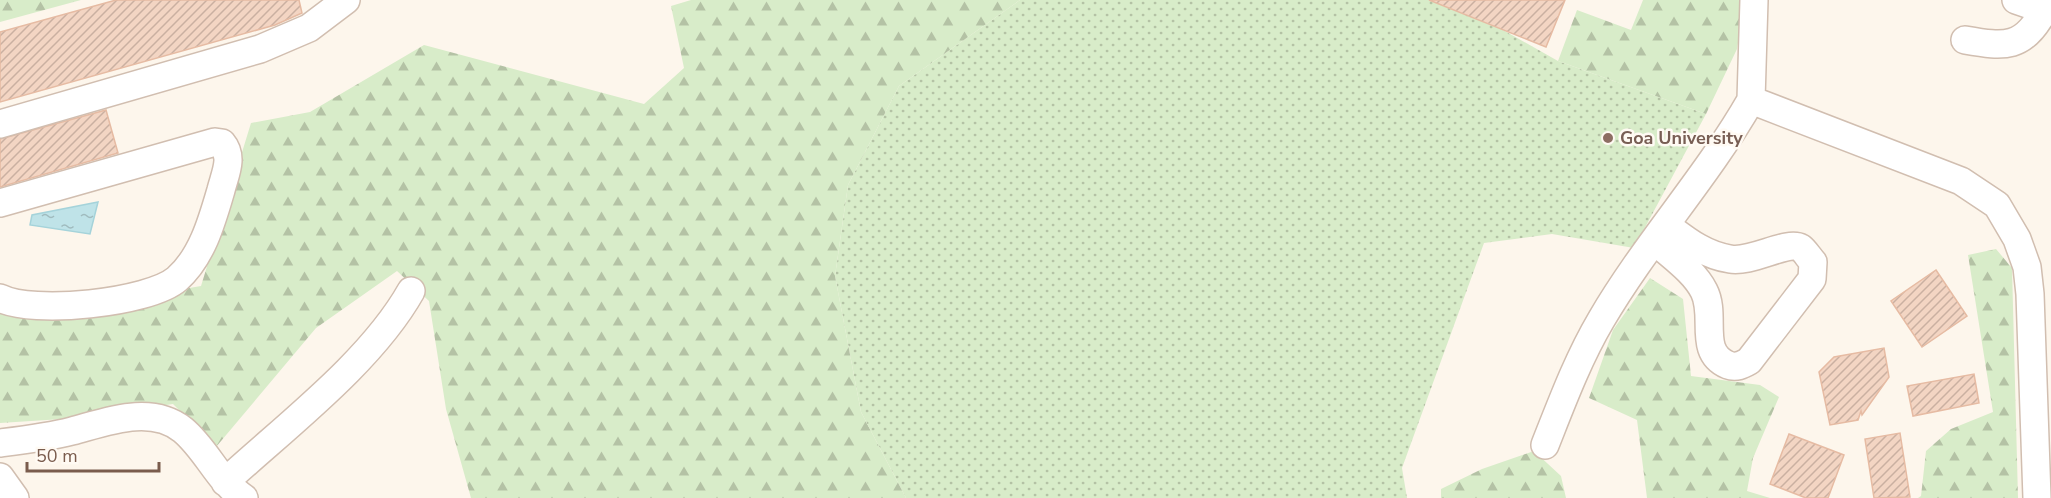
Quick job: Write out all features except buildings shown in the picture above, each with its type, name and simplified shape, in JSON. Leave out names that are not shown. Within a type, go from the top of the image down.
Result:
[{"type":"street","points":[[0,124],[260,49],[309,28],[346,0]]},
{"type":"street","points":[[1545,445],[1574,373],[1602,319],[1730,136],[1751,100],[1754,0]]},
{"type":"street","points":[[1965,40],[1986,43],[2011,42],[2025,38],[2048,11],[2016,0]]},
{"type":"street","points":[[1751,100],[1961,181],[1996,205],[2017,239],[2027,267],[2037,498]]},
{"type":"street","points":[[0,202],[215,142],[222,143],[228,149],[229,160],[212,220],[196,255],[176,280],[137,297],[48,308],[9,303],[0,298]]},
{"type":"street","points":[[1660,233],[1697,249],[1732,260],[1751,259],[1790,245],[1800,248],[1813,262],[1812,279],[1749,361],[1742,366],[1731,366],[1716,359],[1709,344],[1711,315],[1703,288],[1660,233]]},
{"type":"street","points":[[0,443],[46,437],[106,420],[132,417],[156,419],[181,429],[198,445],[235,490],[396,318],[411,291]]},
{"type":"street","points":[[0,477],[15,498]]},
{"type":"green space","points":[[0,0],[81,0],[0,22]]},
{"type":"green space","points":[[691,0],[1020,0],[899,86],[848,185],[835,276],[861,412],[906,498],[471,498],[446,409],[429,301],[397,271],[316,328],[216,447],[173,404],[78,418],[0,423],[0,307],[60,310],[201,286],[251,123],[310,112],[424,45],[644,104],[684,68],[671,6]]},
{"type":"green space","points":[[1020,0],[1450,0],[1558,61],[1706,114],[1634,248],[1552,234],[1484,243],[1402,468],[1407,498],[906,498],[861,412],[835,276],[848,185],[899,86]]},
{"type":"green space","points":[[1643,0],[1745,0],[1737,49],[1706,114],[1558,61],[1577,10],[1631,30]]},
{"type":"green space","points":[[1996,249],[2012,268],[2018,498],[1918,498],[1921,496],[1926,451],[1951,429],[1993,412],[1968,255]]},
{"type":"green space","points":[[1650,278],[1683,299],[1691,376],[1760,385],[1779,397],[1753,458],[1747,491],[1770,498],[1647,498],[1637,420],[1589,398],[1613,330]]},
{"type":"green space","points":[[1534,451],[1561,476],[1566,498],[1441,498],[1441,489],[1482,469]]},
{"type":"water","points":[[98,202],[90,234],[30,225],[32,215]]},
{"type":"place","name":"Goa University","points":[[1608,138]]}]
